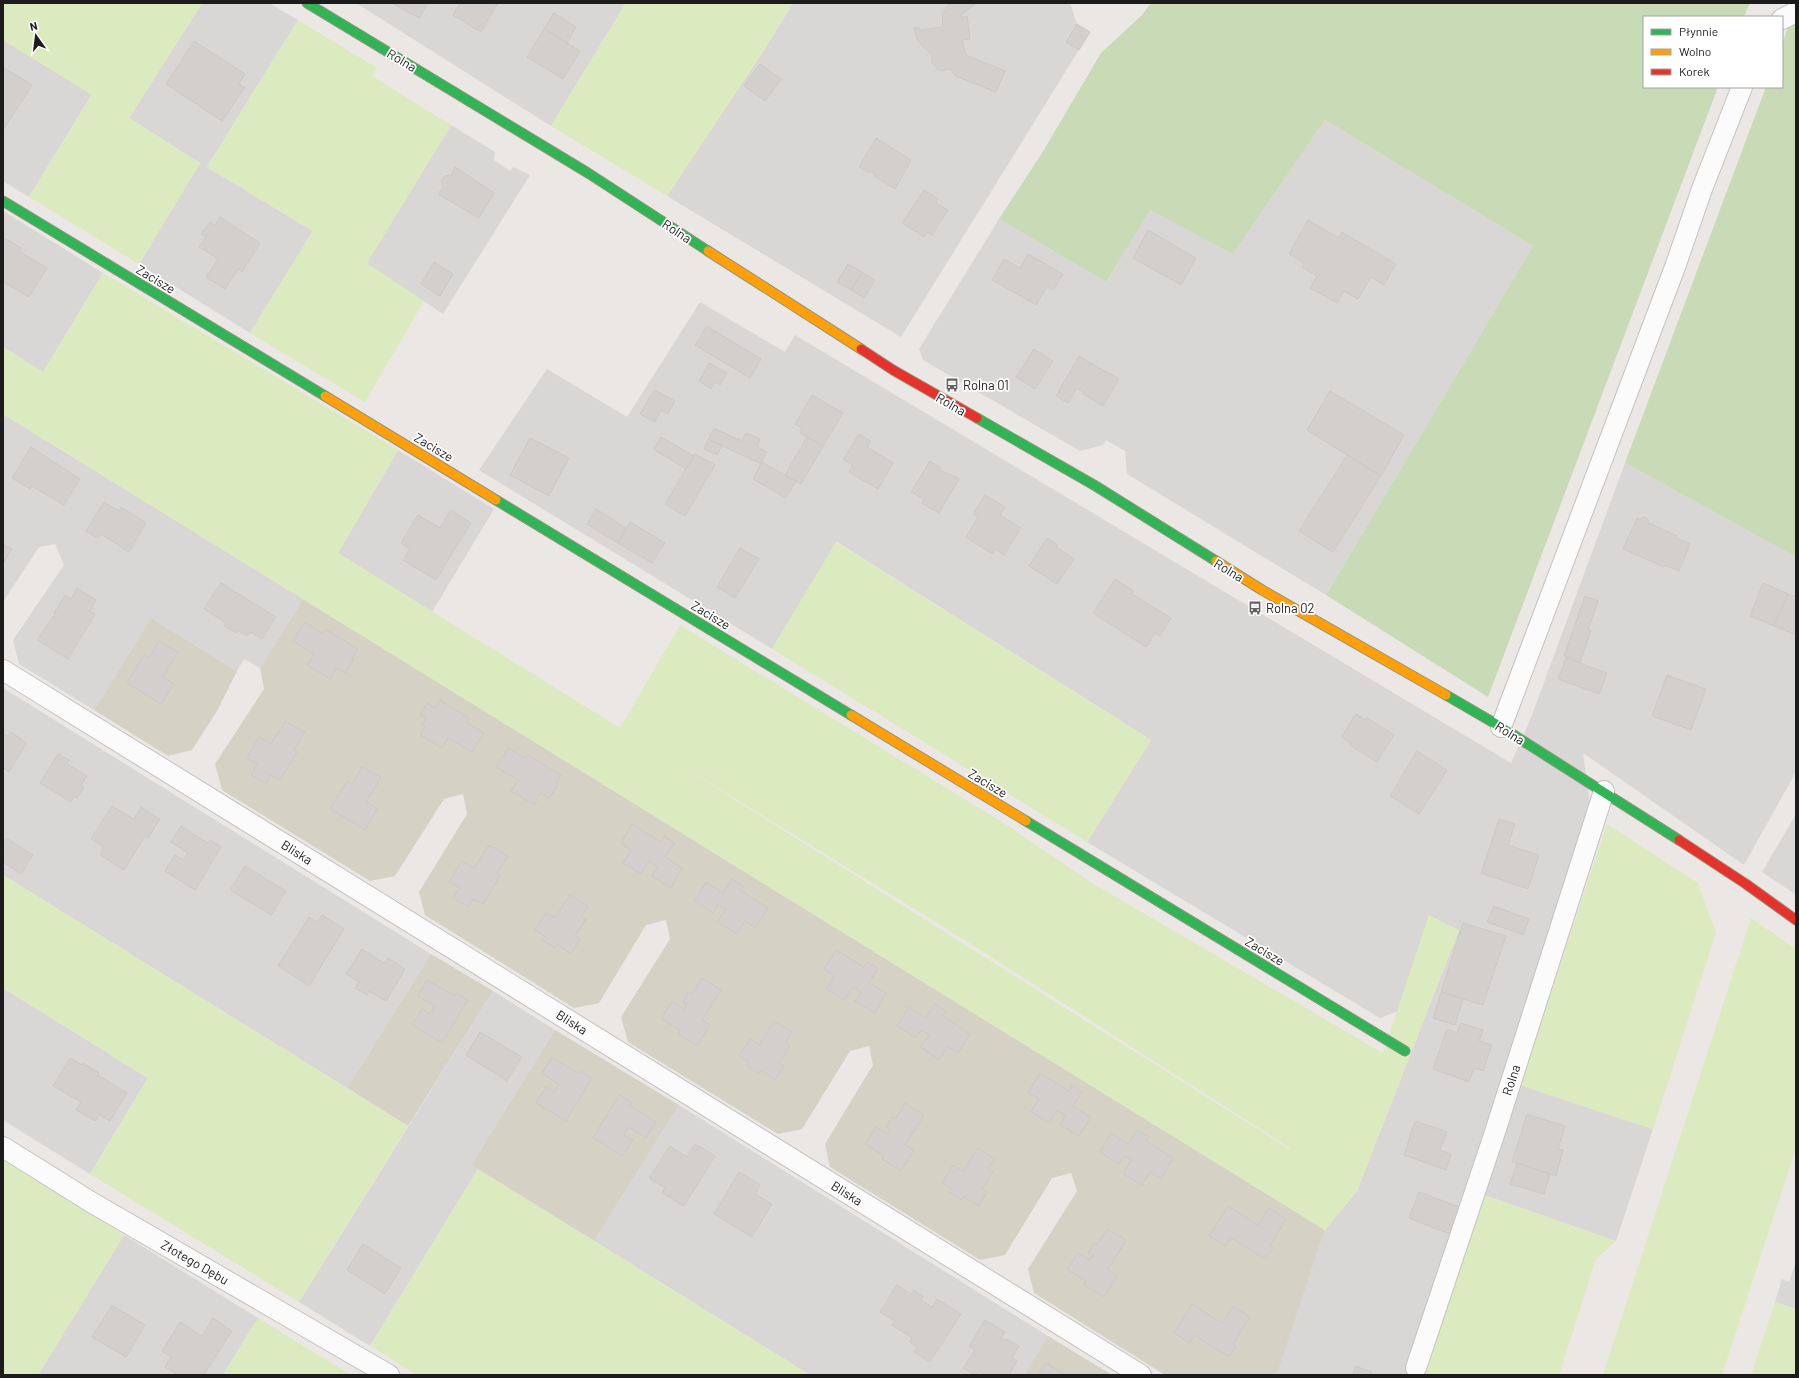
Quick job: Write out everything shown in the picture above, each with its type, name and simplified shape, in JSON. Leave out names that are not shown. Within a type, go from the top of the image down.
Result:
[{"type":"street","name":"Rolna","points":[[307,3],[588,173],[894,370],[1094,486],[1262,590],[1501,727],[1604,791],[1746,884],[1796,920]]},
{"type":"street","points":[[1783,18],[1796,12]]},
{"type":"street","points":[[1501,727],[1676,268],[1702,189],[1742,88]]},
{"type":"street","name":"Zacisze","points":[[3,201],[1405,1051]]},
{"type":"street","name":"Bliska","points":[[3,670],[1141,1375]]},
{"type":"street","name":"Rolna","points":[[1416,1368],[1494,1135],[1604,791]]},
{"type":"street","name":"Złotego Dębu","points":[[3,1147],[91,1202],[389,1375]]},
{"type":"shaded area","points":[[202,3],[269,3],[298,20],[207,167],[313,231],[250,333],[139,264],[200,163],[129,118]]},
{"type":"shaded area","points":[[356,3],[626,3],[551,126]]},
{"type":"shaded area","points":[[793,3],[1070,3],[1077,24],[1090,32],[901,337],[667,196],[764,50]]},
{"type":"shaded area","points":[[3,40],[92,94],[29,197],[3,181]]},
{"type":"shaded area","points":[[1325,120],[1533,246],[1326,595],[1127,474],[1125,451],[1106,440],[1103,445],[1080,451],[923,360],[919,349],[999,219],[1106,282],[1150,209],[1233,254]]},
{"type":"shaded area","points":[[451,125],[495,152],[494,160],[510,171],[513,167],[530,175],[443,314],[366,263]]},
{"type":"shaded area","points":[[3,211],[103,273],[43,372],[3,347]]},
{"type":"shaded area","points":[[700,302],[785,352],[795,335],[1511,763],[1529,723],[1625,463],[1796,557],[1796,772],[1744,865],[1583,753],[1591,813],[1422,1375],[1277,1375],[1325,1230],[1357,1191],[1459,930],[1429,916],[1398,1011],[1380,1018],[1087,842],[1151,740],[837,542],[772,649],[479,470],[547,369],[627,417]]},
{"type":"shaded area","points":[[3,414],[303,599],[260,668],[244,659],[237,671],[151,618],[94,710],[19,664],[13,640],[64,565],[55,544],[39,547],[3,602]]},
{"type":"shaded area","points":[[398,450],[494,509],[432,612],[338,553]]},
{"type":"shaded area","points":[[303,599],[1325,1230],[1277,1375],[1165,1375],[1034,1293],[1028,1269],[1077,1191],[1071,1173],[1052,1178],[1005,1255],[980,1260],[830,1167],[825,1144],[873,1065],[869,1046],[850,1051],[802,1129],[778,1134],[628,1042],[621,1017],[670,939],[666,920],[646,925],[599,1003],[574,1008],[425,915],[419,892],[467,814],[463,794],[444,799],[395,876],[370,881],[222,790],[215,764],[264,689],[260,668]]},
{"type":"shaded area","points":[[151,618],[237,671],[217,711],[192,750],[168,756],[94,710]]},
{"type":"shaded area","points":[[3,688],[431,954],[347,1088],[3,875]]},
{"type":"shaded area","points":[[1796,814],[1796,895],[1762,872]]},
{"type":"shaded area","points":[[431,954],[493,991],[408,1126],[347,1088]]},
{"type":"shaded area","points":[[3,988],[148,1078],[90,1174],[3,1120]]},
{"type":"shaded area","points":[[493,991],[555,1030],[471,1165],[478,1169],[370,1346],[299,1302]]},
{"type":"shaded area","points":[[555,1030],[679,1105],[594,1241],[471,1165]]},
{"type":"shaded area","points":[[1520,1085],[1653,1129],[1616,1241],[1484,1195]]},
{"type":"shaded area","points":[[679,1105],[1048,1336],[1024,1375],[810,1375],[594,1241]]},
{"type":"shaded area","points":[[124,1235],[258,1318],[223,1375],[38,1375]]},
{"type":"shaded area","points":[[1796,1261],[1796,1309],[1775,1302],[1782,1279],[1789,1282]]},
{"type":"shaded area","points":[[1048,1336],[1112,1375],[1024,1375]]},
{"type":"green space","points":[[3,3],[202,3],[129,118],[200,163],[139,264],[29,197],[92,95],[3,40]]},
{"type":"green space","points":[[626,3],[793,3],[764,50],[667,196],[551,126]]},
{"type":"green space","points":[[1151,3],[1750,3],[1744,16],[1643,16],[1643,88],[1718,88],[1488,697],[1326,595],[1533,246],[1325,120],[1233,254],[1150,210],[1106,282],[999,219],[1042,153],[1101,53],[1142,15]]},
{"type":"green space","points":[[1791,19],[1796,19],[1796,557],[1625,463],[1766,88],[1783,88],[1783,41]]},
{"type":"green space","points":[[298,20],[377,68],[372,76],[451,125],[367,263],[424,301],[365,402],[250,333],[313,231],[207,167]]},
{"type":"green space","points":[[103,273],[398,450],[338,553],[620,728],[680,625],[1007,825],[1092,883],[1383,1053],[1429,915],[1459,930],[1357,1191],[1325,1230],[3,414],[3,347],[43,372]],"holes":[[[672,760],[944,927],[1290,1148],[1289,1149]]]},
{"type":"green space","points":[[836,542],[1151,740],[1087,842],[772,649]]},
{"type":"green space","points":[[1607,824],[1698,883],[1716,933],[1653,1129],[1520,1085]]},
{"type":"green space","points":[[3,875],[408,1126],[299,1302],[90,1174],[148,1078],[3,988]]},
{"type":"green space","points":[[1751,918],[1796,949],[1796,1148],[1722,1375],[1603,1375]]},
{"type":"green space","points":[[3,1160],[124,1235],[38,1375],[3,1375]]},
{"type":"green space","points":[[478,1169],[810,1375],[417,1375],[370,1346]]},
{"type":"green space","points":[[1484,1195],[1616,1241],[1596,1259],[1559,1375],[1422,1375]]},
{"type":"green space","points":[[1775,1302],[1796,1309],[1796,1375],[1751,1375]]},
{"type":"green space","points":[[258,1318],[351,1375],[223,1375]]},
{"type":"building","points":[[392,3],[428,3],[419,18]]},
{"type":"building","points":[[460,3],[498,3],[481,32],[453,15]]},
{"type":"building","points":[[950,3],[976,3],[961,15],[962,18],[967,16],[970,39],[962,40],[966,55],[1005,71],[996,92],[955,76],[950,69],[942,71],[937,69],[932,62],[932,54],[923,47],[917,39],[914,28],[918,27],[919,30],[943,27],[942,14]]},
{"type":"building","points":[[554,13],[576,27],[567,43],[544,29]]},
{"type":"building","points":[[1077,24],[1090,32],[1079,50],[1066,42]]},
{"type":"building","points":[[544,29],[580,51],[563,79],[527,57]]},
{"type":"building","points":[[194,41],[245,74],[239,84],[245,87],[222,121],[166,84]]},
{"type":"building","points":[[760,64],[781,79],[765,101],[744,86]]},
{"type":"building","points":[[3,67],[32,85],[3,130]]},
{"type":"building","points":[[876,138],[911,160],[895,189],[874,176],[875,174],[869,171],[868,173],[859,167]]},
{"type":"building","points":[[455,167],[494,193],[479,218],[438,194],[443,187],[441,181],[445,176],[451,175]]},
{"type":"building","points":[[924,190],[938,199],[936,203],[948,210],[932,235],[927,232],[924,237],[902,223]]},
{"type":"building","points":[[220,217],[260,243],[242,272],[238,269],[225,289],[206,277],[218,259],[199,247],[206,237],[201,234],[210,222],[215,225]]},
{"type":"building","points":[[1308,220],[1339,238],[1342,232],[1396,264],[1384,285],[1371,277],[1358,299],[1344,291],[1337,303],[1310,288],[1317,276],[1302,267],[1304,263],[1289,254]]},
{"type":"building","points":[[1148,230],[1196,258],[1181,285],[1133,258]]},
{"type":"building","points":[[3,237],[21,248],[19,251],[47,268],[29,297],[3,282]]},
{"type":"building","points":[[1028,254],[1063,274],[1053,290],[1047,286],[1036,305],[992,280],[1004,259],[1020,268]]},
{"type":"building","points":[[434,262],[453,274],[440,296],[421,284]]},
{"type":"building","points":[[848,264],[862,272],[851,290],[837,282]]},
{"type":"building","points":[[862,272],[875,280],[864,298],[851,290]]},
{"type":"building","points":[[707,326],[761,359],[750,378],[695,345]]},
{"type":"building","points":[[1034,349],[1053,361],[1035,389],[1016,377]]},
{"type":"building","points":[[1079,356],[1119,379],[1103,406],[1083,394],[1084,392],[1077,388],[1068,403],[1056,396]]},
{"type":"building","points":[[709,363],[727,373],[720,385],[715,382],[711,389],[699,381]]},
{"type":"building","points":[[654,390],[675,401],[668,414],[661,410],[655,422],[640,414]]},
{"type":"building","points":[[1330,391],[1404,435],[1381,476],[1307,430]]},
{"type":"building","points":[[812,395],[843,413],[823,446],[800,433],[802,428],[795,424]]},
{"type":"building","points":[[714,428],[742,441],[746,433],[760,439],[757,447],[767,452],[761,464],[708,439]]},
{"type":"building","points":[[859,434],[870,441],[867,447],[893,463],[878,489],[849,472],[853,465],[843,460]]},
{"type":"building","points":[[661,437],[694,456],[686,469],[653,449]]},
{"type":"building","points":[[807,437],[823,446],[801,484],[785,475]]},
{"type":"building","points":[[530,438],[569,458],[549,496],[510,475]]},
{"type":"building","points":[[708,439],[722,446],[717,455],[704,449]]},
{"type":"building","points":[[31,447],[80,479],[64,505],[32,486],[30,489],[12,478]]},
{"type":"building","points":[[695,454],[715,465],[685,516],[665,504]]},
{"type":"building","points":[[1347,455],[1381,476],[1333,552],[1299,531]]},
{"type":"building","points":[[930,461],[941,468],[940,470],[959,479],[939,513],[922,503],[924,499],[911,492]]},
{"type":"building","points":[[762,462],[796,481],[786,498],[753,479]]},
{"type":"building","points":[[985,495],[1005,507],[1000,515],[1021,528],[1004,555],[995,549],[992,554],[966,537],[978,517],[973,514]]},
{"type":"building","points":[[104,502],[119,511],[121,507],[146,523],[129,552],[101,534],[98,538],[86,531]]},
{"type":"building","points":[[596,509],[626,528],[618,543],[587,524]]},
{"type":"building","points":[[451,510],[471,523],[436,580],[403,560],[410,549],[401,543],[418,515],[440,528]]},
{"type":"building","points":[[1643,517],[1648,519],[1649,523],[1690,544],[1679,571],[1665,565],[1664,567],[1623,549],[1637,518],[1640,519]]},
{"type":"building","points":[[630,522],[665,543],[652,563],[618,543]]},
{"type":"building","points":[[1047,538],[1058,545],[1056,547],[1074,559],[1057,584],[1029,566]]},
{"type":"building","points":[[3,544],[12,549],[3,564]]},
{"type":"building","points":[[740,548],[759,559],[735,598],[717,587]]},
{"type":"building","points":[[1115,579],[1134,591],[1132,594],[1171,618],[1160,636],[1155,633],[1146,647],[1093,613]]},
{"type":"building","points":[[221,583],[276,617],[262,639],[250,632],[247,636],[237,630],[236,633],[224,626],[226,623],[204,609]]},
{"type":"building","points":[[1763,583],[1788,594],[1774,626],[1750,616]]},
{"type":"building","points":[[77,588],[96,600],[90,611],[95,614],[68,659],[37,640],[55,614],[54,613],[65,595],[71,599]]},
{"type":"building","points":[[1788,594],[1796,597],[1796,635],[1774,626]]},
{"type":"building","points":[[1585,596],[1598,601],[1588,630],[1591,631],[1580,662],[1564,656]]},
{"type":"building","points":[[305,622],[322,633],[325,629],[358,649],[352,658],[354,659],[345,673],[337,668],[330,679],[307,665],[314,654],[293,641]]},
{"type":"building","points":[[159,641],[178,652],[163,677],[174,684],[161,704],[127,683],[144,655],[149,658]]},
{"type":"building","points":[[1566,658],[1607,673],[1599,694],[1558,679]]},
{"type":"building","points":[[1667,675],[1706,689],[1691,730],[1652,716]]},
{"type":"building","points":[[440,700],[469,718],[466,722],[484,733],[472,752],[448,738],[442,748],[420,735],[425,726],[422,724],[426,718],[420,715],[427,703],[435,708]]},
{"type":"building","points":[[1356,714],[1365,720],[1367,718],[1394,735],[1377,762],[1350,745],[1351,743],[1341,737]]},
{"type":"building","points":[[285,721],[305,732],[294,750],[297,752],[280,780],[271,775],[266,784],[251,775],[257,764],[247,758],[259,737],[271,744]]},
{"type":"building","points":[[11,732],[27,743],[9,772],[3,768],[3,733],[8,736]]},
{"type":"building","points":[[508,748],[525,758],[528,755],[561,775],[556,783],[558,784],[549,799],[541,793],[534,805],[511,791],[518,780],[496,767]]},
{"type":"building","points":[[1417,751],[1447,770],[1419,814],[1390,796]]},
{"type":"building","points":[[58,754],[69,760],[67,764],[87,776],[81,785],[84,787],[77,798],[74,796],[71,802],[40,783]]},
{"type":"building","points":[[362,767],[381,777],[366,802],[377,809],[365,830],[330,809],[347,781],[352,784]]},
{"type":"building","points":[[112,806],[134,819],[141,807],[160,819],[148,838],[145,836],[124,870],[100,855],[104,847],[91,839]]},
{"type":"building","points":[[1499,819],[1515,824],[1508,845],[1539,855],[1528,889],[1481,873]]},
{"type":"building","points":[[632,824],[661,842],[664,836],[675,843],[665,857],[682,868],[671,888],[652,876],[657,867],[649,861],[641,874],[623,863],[631,850],[621,843]]},
{"type":"building","points":[[181,826],[208,843],[210,840],[221,847],[195,890],[165,871],[175,855],[183,860],[188,853],[171,842]]},
{"type":"building","points":[[6,838],[33,855],[21,874],[3,862],[3,843]]},
{"type":"building","points":[[489,845],[508,856],[497,874],[500,876],[483,904],[474,899],[468,907],[453,898],[460,888],[449,882],[462,861],[474,868]]},
{"type":"building","points":[[245,866],[286,891],[271,915],[230,890]]},
{"type":"building","points":[[732,879],[743,886],[740,890],[768,908],[755,928],[745,921],[737,934],[717,922],[726,909],[718,905],[713,913],[695,901],[706,882],[723,893]]},
{"type":"building","points":[[570,895],[588,906],[581,917],[586,919],[575,936],[580,939],[571,954],[557,944],[555,948],[542,940],[545,936],[535,930],[546,913],[555,918]]},
{"type":"building","points":[[1494,906],[1529,919],[1523,935],[1487,922]]},
{"type":"building","points":[[322,915],[344,929],[309,986],[278,966],[309,917],[317,922]]},
{"type":"building","points":[[1463,923],[1506,936],[1483,1005],[1441,992]]},
{"type":"building","points":[[362,949],[384,963],[388,958],[405,969],[386,1001],[369,991],[367,995],[355,988],[359,982],[346,974]]},
{"type":"building","points":[[836,950],[864,967],[867,962],[878,968],[869,983],[886,993],[875,1013],[855,1001],[861,992],[852,987],[845,1000],[826,989],[834,976],[824,969]]},
{"type":"building","points":[[702,978],[721,990],[702,1020],[710,1025],[697,1046],[678,1034],[680,1030],[661,1019],[672,1001],[684,1009],[687,1004],[683,1002],[688,992],[692,994]]},
{"type":"building","points":[[427,980],[455,996],[456,993],[468,1000],[442,1043],[412,1025],[422,1009],[430,1014],[435,1006],[418,996]]},
{"type":"building","points":[[1441,992],[1463,999],[1455,1025],[1433,1018]]},
{"type":"building","points":[[935,1004],[946,1011],[943,1016],[970,1034],[958,1053],[947,1047],[939,1060],[920,1047],[929,1035],[921,1030],[916,1038],[897,1026],[909,1007],[926,1018]]},
{"type":"building","points":[[774,1021],[792,1032],[785,1043],[790,1046],[779,1063],[784,1066],[775,1080],[761,1070],[759,1074],[746,1065],[749,1062],[739,1056],[750,1039],[759,1045]]},
{"type":"building","points":[[1461,1023],[1483,1030],[1479,1041],[1492,1045],[1483,1071],[1474,1068],[1469,1082],[1433,1069],[1447,1029],[1457,1033]]},
{"type":"building","points":[[480,1032],[522,1057],[507,1081],[466,1055]]},
{"type":"building","points":[[552,1057],[579,1074],[581,1071],[592,1078],[566,1121],[536,1103],[546,1087],[554,1092],[558,1084],[542,1073]]},
{"type":"building","points":[[70,1058],[82,1065],[83,1063],[99,1073],[98,1075],[127,1093],[110,1121],[99,1115],[95,1121],[76,1110],[81,1102],[53,1086]]},
{"type":"building","points":[[1040,1073],[1069,1091],[1072,1085],[1082,1092],[1073,1106],[1091,1117],[1079,1136],[1060,1125],[1065,1116],[1057,1110],[1049,1123],[1031,1112],[1039,1099],[1028,1093]]},
{"type":"building","points":[[619,1095],[631,1102],[629,1105],[656,1122],[646,1138],[629,1127],[624,1135],[633,1140],[622,1156],[593,1138]]},
{"type":"building","points":[[905,1103],[924,1115],[905,1145],[914,1150],[901,1171],[882,1159],[884,1156],[865,1144],[876,1127],[888,1134],[890,1130],[886,1127],[892,1117],[895,1119]]},
{"type":"building","points":[[1527,1114],[1565,1126],[1558,1149],[1563,1150],[1556,1176],[1512,1162]]},
{"type":"building","points":[[1415,1121],[1447,1132],[1440,1150],[1451,1154],[1446,1170],[1404,1155]]},
{"type":"building","points":[[1137,1130],[1149,1137],[1146,1141],[1173,1158],[1161,1179],[1150,1172],[1142,1185],[1123,1174],[1131,1160],[1124,1156],[1119,1164],[1100,1152],[1111,1133],[1128,1144]]},
{"type":"building","points":[[695,1144],[715,1156],[684,1206],[662,1193],[665,1188],[649,1178],[670,1146],[687,1157]]},
{"type":"building","points":[[978,1148],[995,1159],[988,1169],[993,1172],[982,1189],[987,1192],[979,1206],[964,1197],[962,1200],[949,1192],[952,1189],[942,1183],[953,1165],[963,1171]]},
{"type":"building","points":[[1517,1163],[1550,1174],[1544,1194],[1510,1184]]},
{"type":"building","points":[[739,1172],[760,1185],[755,1194],[772,1204],[752,1237],[714,1214]]},
{"type":"building","points":[[1419,1192],[1460,1207],[1450,1234],[1409,1218]]},
{"type":"building","points":[[1228,1206],[1258,1225],[1269,1208],[1286,1219],[1270,1246],[1273,1248],[1265,1259],[1231,1238],[1226,1246],[1209,1236]]},
{"type":"building","points":[[1107,1229],[1126,1240],[1108,1270],[1117,1276],[1104,1297],[1084,1285],[1086,1281],[1067,1270],[1078,1253],[1090,1260],[1093,1255],[1088,1253],[1094,1243],[1097,1245]]},
{"type":"building","points":[[363,1244],[401,1268],[385,1294],[347,1270]]},
{"type":"building","points":[[897,1285],[911,1294],[914,1290],[923,1296],[921,1300],[932,1307],[937,1299],[961,1314],[930,1362],[914,1352],[917,1347],[910,1342],[912,1338],[892,1325],[895,1321],[880,1312]]},
{"type":"building","points":[[1192,1304],[1222,1323],[1233,1306],[1250,1317],[1233,1344],[1236,1346],[1229,1357],[1194,1335],[1190,1343],[1174,1333]]},
{"type":"building","points":[[112,1305],[145,1325],[126,1357],[92,1337]]},
{"type":"building","points":[[213,1318],[232,1331],[204,1375],[178,1375],[165,1367],[171,1357],[162,1351],[180,1322],[202,1336]]},
{"type":"building","points":[[985,1320],[1005,1332],[1001,1338],[1006,1341],[1007,1339],[1019,1346],[1012,1358],[1017,1361],[1009,1375],[985,1375],[980,1371],[978,1375],[975,1375],[963,1368],[975,1350],[969,1346]]},
{"type":"building","points":[[1046,1363],[1066,1375],[1038,1375]]},
{"type":"building","points":[[1355,1366],[1372,1372],[1371,1375],[1353,1375]]},
{"type":"traffic: fast","points":[[307,3],[588,173],[708,251]]},
{"type":"traffic: fast","points":[[3,201],[325,396]]},
{"type":"traffic: fast","points":[[977,418],[1094,485],[1216,561]]},
{"type":"traffic: fast","points":[[496,500],[851,715]]},
{"type":"traffic: fast","points":[[1446,695],[1501,727],[1679,840]]},
{"type":"traffic: fast","points":[[1026,821],[1405,1051]]},
{"type":"traffic: slow","points":[[708,251],[861,349]]},
{"type":"traffic: slow","points":[[325,396],[496,500]]},
{"type":"traffic: slow","points":[[1216,561],[1262,590],[1446,695]]},
{"type":"traffic: slow","points":[[851,715],[1026,821]]},
{"type":"traffic: jam","points":[[861,349],[893,370],[977,418]]},
{"type":"traffic: jam","points":[[1679,840],[1746,884],[1796,920]]},
{"type":"place","name":"Rolna 01","points":[[952,385]]},
{"type":"place","name":"Rolna 02","points":[[1255,608]]}]
